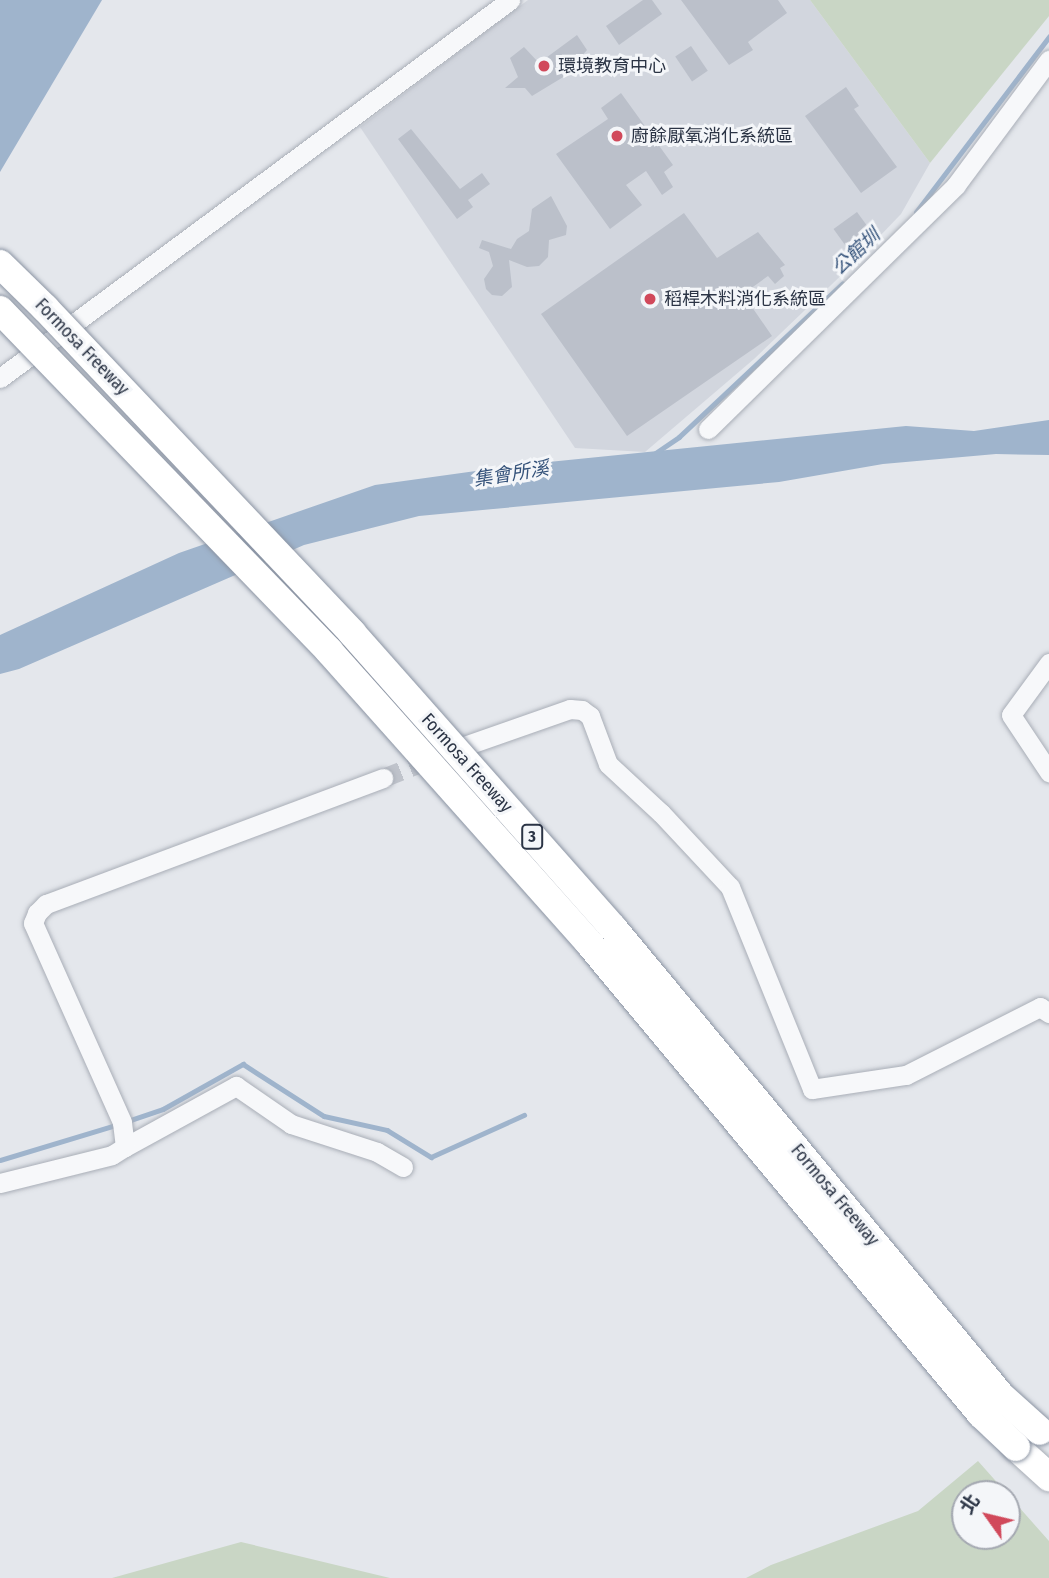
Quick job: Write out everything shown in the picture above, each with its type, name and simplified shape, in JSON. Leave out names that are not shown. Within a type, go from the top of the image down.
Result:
[{"type":"highway","name":"Formosa Freeway","points":[[0,264],[45,308],[352,633],[613,928],[1002,1396],[1049,1440]]},
{"type":"highway","name":"Formosa Freeway","points":[[0,310],[347,671],[589,943],[981,1414],[1049,1478]]},
{"type":"street","points":[[0,378],[510,0]]},
{"type":"street","points":[[708,429],[956,185],[1049,60]]},
{"type":"street","points":[[1049,663],[1011,715],[1049,772]]},
{"type":"street","points":[[450,751],[570,709],[582,710],[590,716],[608,764],[661,813],[730,887],[812,1089],[906,1075],[1040,1007],[1049,1013]]},
{"type":"street","points":[[125,1147],[122,1122],[33,923],[37,913],[46,904],[383,778]]},
{"type":"street","points":[[0,1183],[112,1155],[236,1086],[291,1124],[377,1152],[403,1167]]},
{"type":"shaded area","points":[[528,0],[810,0],[930,163],[901,214],[854,263],[754,359],[645,452],[575,448],[360,127]]},
{"type":"green space","points":[[810,0],[1049,0],[1049,16],[930,163]]},
{"type":"green space","points":[[978,1461],[995,1480],[955,1480]]},
{"type":"green space","points":[[951,1484],[951,1550],[1021,1550],[1021,1509],[1049,1541],[1049,1578],[746,1578],[771,1565],[918,1511]]},
{"type":"green space","points":[[241,1542],[390,1578],[112,1578]]},
{"type":"water","points":[[0,0],[102,0],[0,172]]},
{"type":"water","name":"集會所溪","points":[[1049,420],[1049,455],[996,454],[883,464],[779,482],[419,516],[304,545],[19,669],[0,674],[0,635],[179,553],[375,485],[519,465],[906,426],[974,431]]},
{"type":"building","points":[[643,0],[652,0],[662,14],[619,45],[606,26]]},
{"type":"building","points":[[681,0],[778,0],[787,13],[748,42],[753,50],[729,65]]},
{"type":"building","name":"環境教育中心","points":[[577,35],[587,50],[565,76],[532,96],[525,88],[505,88],[518,77],[510,58],[524,47],[539,63]]},
{"type":"building","points":[[691,46],[708,71],[692,81],[675,57]]},
{"type":"building","points":[[846,87],[859,106],[854,109],[897,167],[861,193],[805,116]]},
{"type":"building","name":"廚餘厭氧消化系統區","points":[[621,93],[673,165],[664,172],[673,187],[662,195],[646,171],[626,185],[642,205],[610,229],[556,154],[608,119],[601,108]]},
{"type":"building","points":[[411,129],[460,189],[482,173],[490,184],[468,200],[473,207],[457,219],[398,139]]},
{"type":"building","points":[[551,196],[567,226],[566,235],[549,240],[548,257],[539,266],[527,267],[509,260],[512,287],[502,296],[492,295],[486,289],[484,279],[493,266],[489,252],[479,248],[482,240],[511,249],[517,239],[529,231],[532,209]]},
{"type":"building","points":[[857,212],[873,234],[849,251],[834,229]]},
{"type":"building","name":"稻桿木料消化系統區","points":[[684,213],[717,258],[758,232],[785,265],[780,268],[784,276],[775,284],[768,276],[743,294],[772,336],[627,436],[541,314]]},
{"type":"waterway","name":"公館圳","points":[[916,212],[1049,37]]},
{"type":"waterway","name":"公館圳","points":[[654,454],[679,437],[842,284]]},
{"type":"waterway","points":[[128,1121],[163,1109],[243,1064],[324,1116],[387,1130],[431,1157],[524,1115]]},
{"type":"waterway","points":[[0,1160],[116,1125]]},
{"type":"tunnel","points":[[383,778],[436,757]]},
{"type":"place","name":"環境教育中心","points":[[544,66]]},
{"type":"place","name":"廚餘厭氧消化系統區","points":[[617,136]]},
{"type":"place","name":"稻桿木料消化系統區","points":[[650,299]]}]
